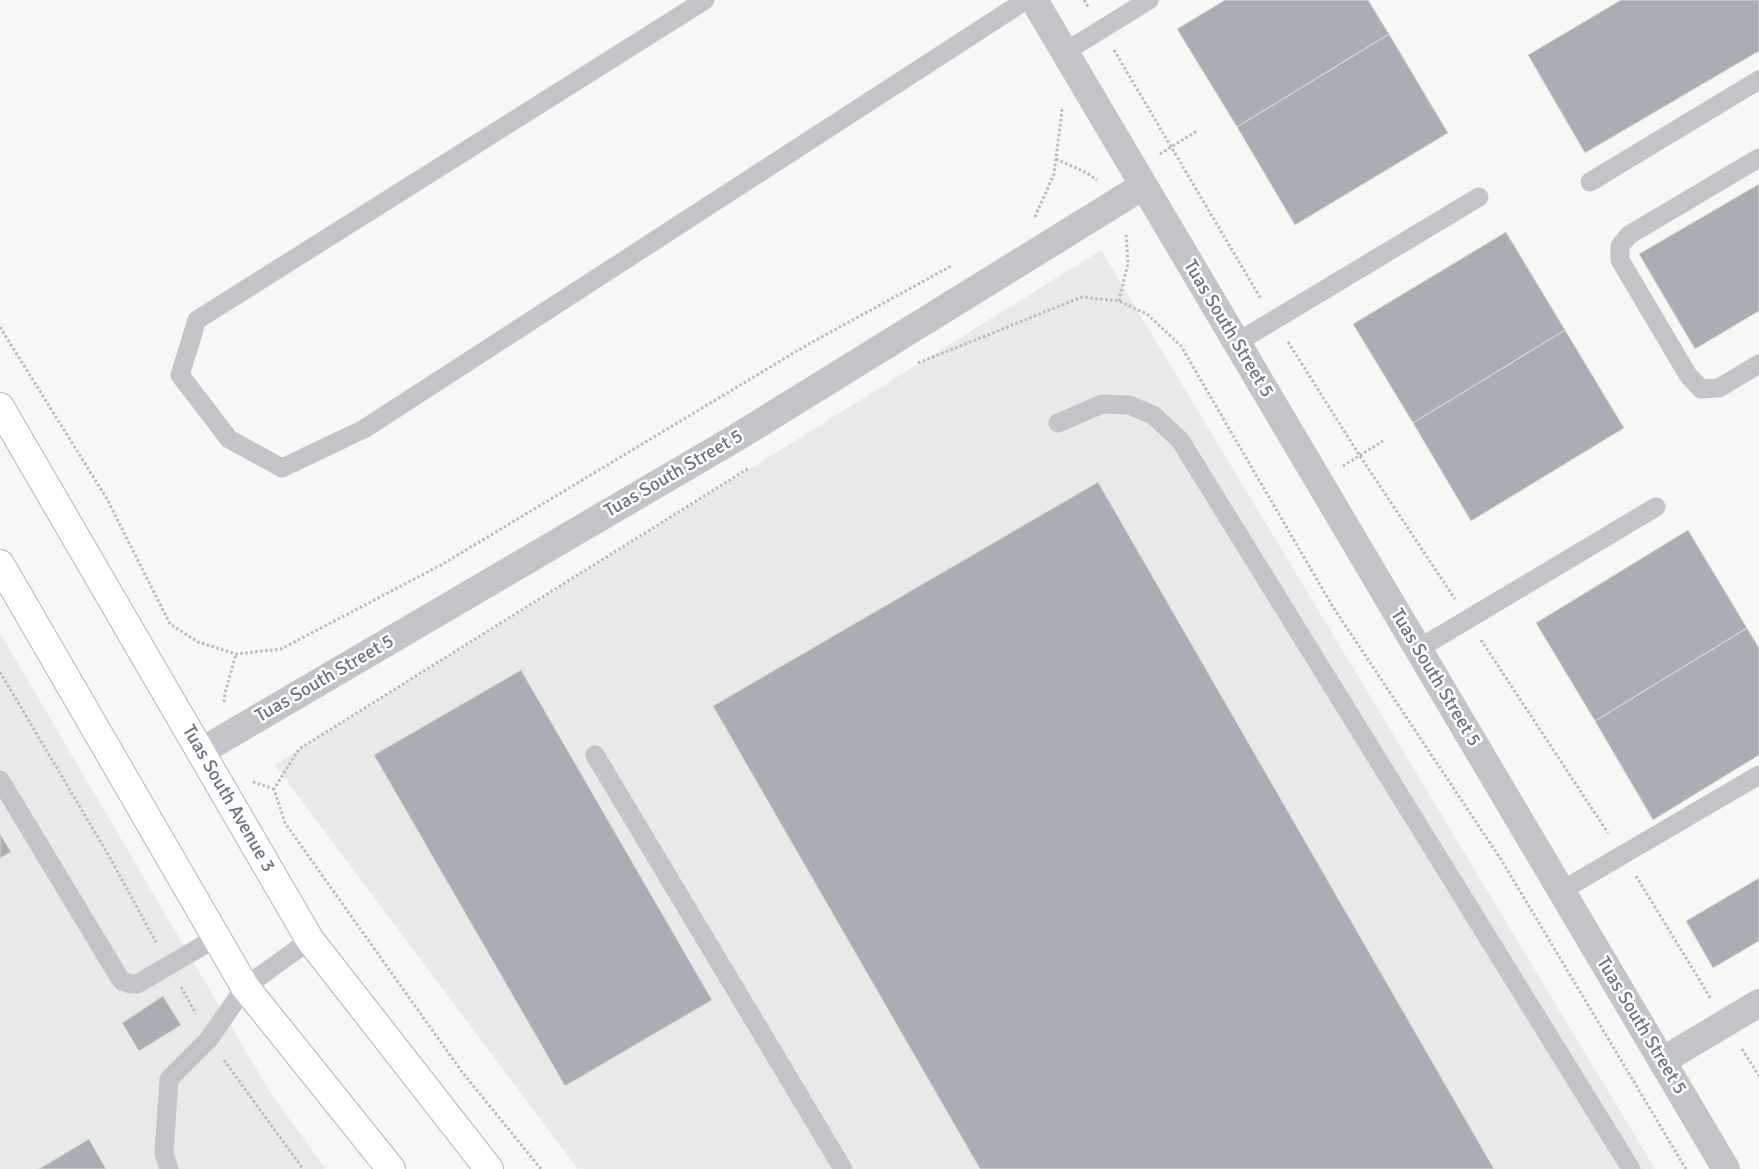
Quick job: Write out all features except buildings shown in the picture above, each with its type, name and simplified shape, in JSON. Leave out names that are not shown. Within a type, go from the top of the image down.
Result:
[{"type":"main road","name":"Tuas South Avenue 3","points":[[0,407],[310,940],[489,1169]]},
{"type":"main road","points":[[0,564],[245,987],[391,1169]]},
{"type":"street","name":"Tuas South Street 5","points":[[1034,0],[1726,1169]]},
{"type":"street","name":"Tuas South Street 5","points":[[200,752],[739,436],[1138,178]]},
{"type":"street","points":[[1662,1061],[1759,1003]]},
{"type":"lane","points":[[705,0],[197,320],[180,375],[229,439],[282,468],[364,429],[1026,0]]},
{"type":"lane","points":[[1065,52],[1149,0]]},
{"type":"lane","points":[[1590,182],[1759,80]]},
{"type":"lane","points":[[1759,158],[1628,235],[1620,246],[1620,260],[1688,375],[1701,389],[1718,388],[1759,364]]},
{"type":"lane","points":[[1236,343],[1479,196]]},
{"type":"lane","points":[[1058,423],[1102,404],[1129,405],[1153,415],[1180,440],[1631,1169]]},
{"type":"lane","points":[[1418,649],[1656,507]]},
{"type":"lane","points":[[596,756],[843,1169]]},
{"type":"lane","points":[[1561,891],[1759,775]]},
{"type":"lane","points":[[0,780],[119,977],[131,984],[137,984],[216,938]]},
{"type":"lane","points":[[169,1169],[164,1153],[169,1079],[209,1039],[245,987],[310,940]]},
{"type":"path","points":[[1084,0],[1274,321],[1360,456],[1623,855],[1759,1076]]},
{"type":"path","points":[[1033,221],[1054,174],[1062,111],[1058,103]]},
{"type":"path","points":[[1138,178],[1171,147],[1197,131]]},
{"type":"path","points":[[0,327],[107,499],[170,624],[198,642],[236,654],[280,648],[441,565],[807,345],[955,264]]},
{"type":"path","points":[[917,364],[1082,297],[1119,302],[1146,314],[1181,346],[1333,607],[1502,861],[1686,1169]]},
{"type":"path","points":[[1318,480],[1383,441]]},
{"type":"path","points":[[541,1169],[462,1072],[285,823],[274,789],[299,748],[749,468]]},
{"type":"path","points":[[0,672],[109,856],[209,1039],[303,1169]]},
{"type":"shaded area","points":[[1101,250],[1655,1169],[578,1169],[275,765]]},
{"type":"shaded area","points":[[0,633],[271,1094],[326,1169],[0,1169]]}]
